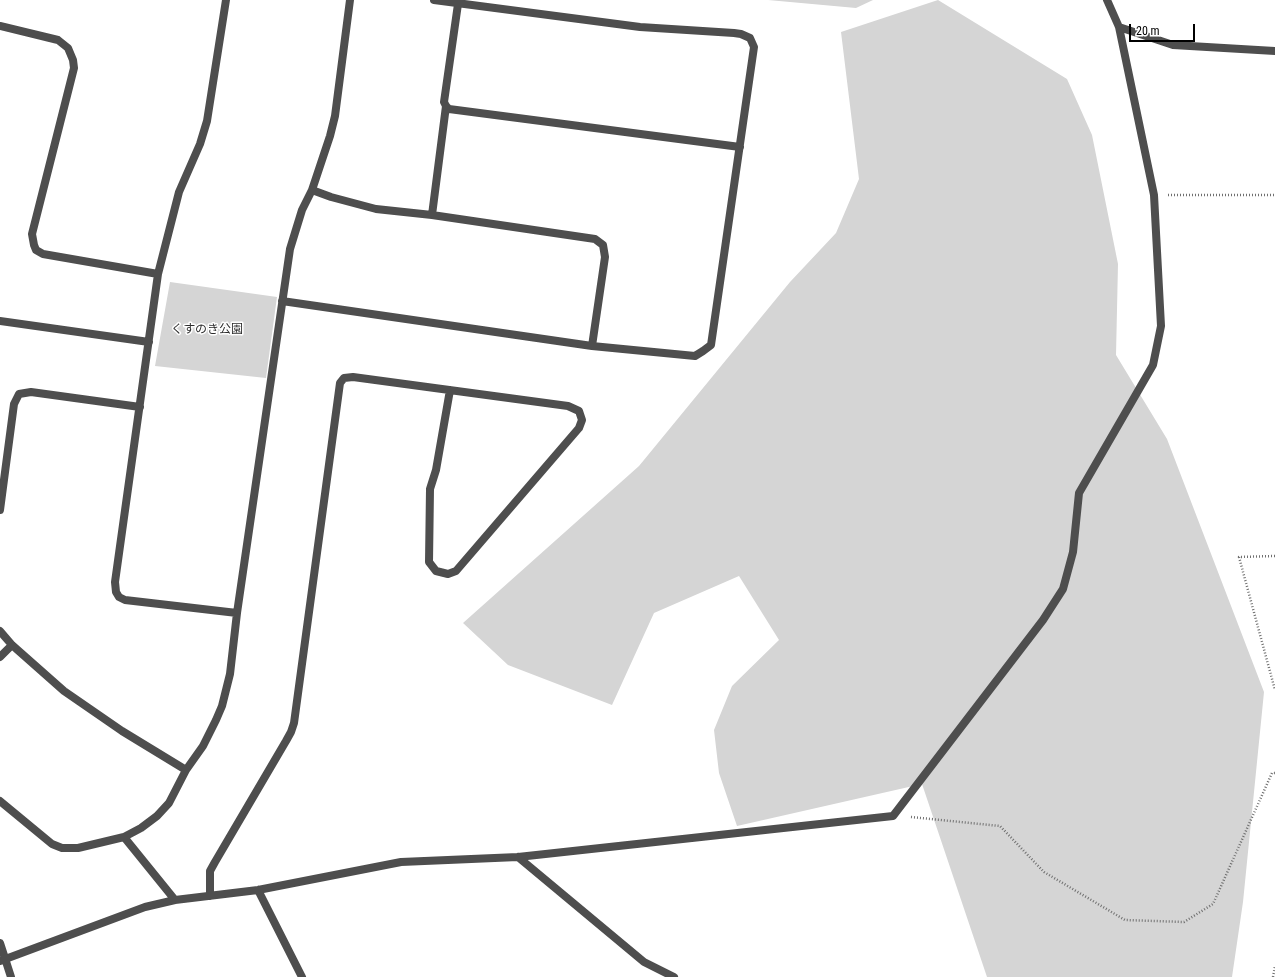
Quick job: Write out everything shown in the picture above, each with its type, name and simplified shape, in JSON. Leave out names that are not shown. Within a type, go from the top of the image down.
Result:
[{"type":"street","points":[[226,0],[207,121],[200,144],[179,192],[158,274],[115,582],[116,592],[119,597],[125,600],[237,614]]},
{"type":"street","points":[[0,801],[52,844],[62,848],[78,848],[124,838],[157,816],[169,803],[186,770],[203,746],[222,706],[230,674],[237,614],[290,249],[302,210],[312,190],[335,116],[350,0]]},
{"type":"street","points":[[282,301],[592,346],[695,356],[711,344],[754,47],[750,38],[734,33],[640,27],[434,0]]},
{"type":"street","points":[[3,960],[145,907],[175,900],[258,890],[400,862],[518,857],[893,816],[1043,620],[1063,589],[1073,552],[1079,493],[1153,365],[1161,326],[1154,195],[1119,26],[1107,0]]},
{"type":"street","points":[[432,215],[446,106],[444,102],[458,4]]},
{"type":"street","points":[[0,26],[58,40],[68,48],[73,60],[74,68],[32,234],[36,250],[43,254],[158,274]]},
{"type":"street","points":[[1119,26],[1173,45],[1275,51]]},
{"type":"street","points":[[446,106],[449,109],[740,147]]},
{"type":"street","points":[[312,190],[331,197],[376,209],[432,215],[594,239],[603,245],[606,257],[592,346]]},
{"type":"street","points":[[0,321],[149,342]]},
{"type":"street","points":[[210,896],[210,871],[286,741],[294,723],[340,383],[344,378],[353,377],[450,390],[568,406],[580,411],[582,420],[579,428],[574,434],[456,571],[448,574],[436,570],[429,562],[430,489],[436,470],[450,390]]},
{"type":"street","points":[[0,510],[14,404],[19,394],[31,392],[140,407]]},
{"type":"street","points":[[0,631],[12,645],[64,691],[122,731],[186,770]]},
{"type":"street","points":[[0,657],[12,645]]},
{"type":"street","points":[[124,838],[175,900]]},
{"type":"street","points":[[518,857],[644,962],[674,977]]},
{"type":"street","points":[[258,890],[302,977]]},
{"type":"street","points":[[0,943],[3,960],[11,977]]},
{"type":"path","points":[[1154,195],[1275,195]]},
{"type":"path","points":[[1275,556],[1239,557],[1275,690]]},
{"type":"path","points":[[893,816],[1000,826],[1044,872],[1125,920],[1184,922],[1213,904],[1272,773],[1275,773]]},
{"type":"path","points":[[1273,977],[1275,966]]},
{"type":"green space","points":[[768,0],[873,0],[856,8]]},
{"type":"green space","points":[[938,0],[1067,79],[1092,135],[1118,264],[1116,355],[1167,439],[1264,692],[1243,902],[1232,977],[987,977],[922,784],[737,826],[719,773],[714,730],[732,686],[779,640],[739,576],[654,613],[612,705],[508,665],[463,623],[639,466],[790,282],[836,233],[859,179],[841,32]]},
{"type":"green space","name":"くすのき公園","points":[[170,282],[277,297],[266,378],[155,366]]}]
